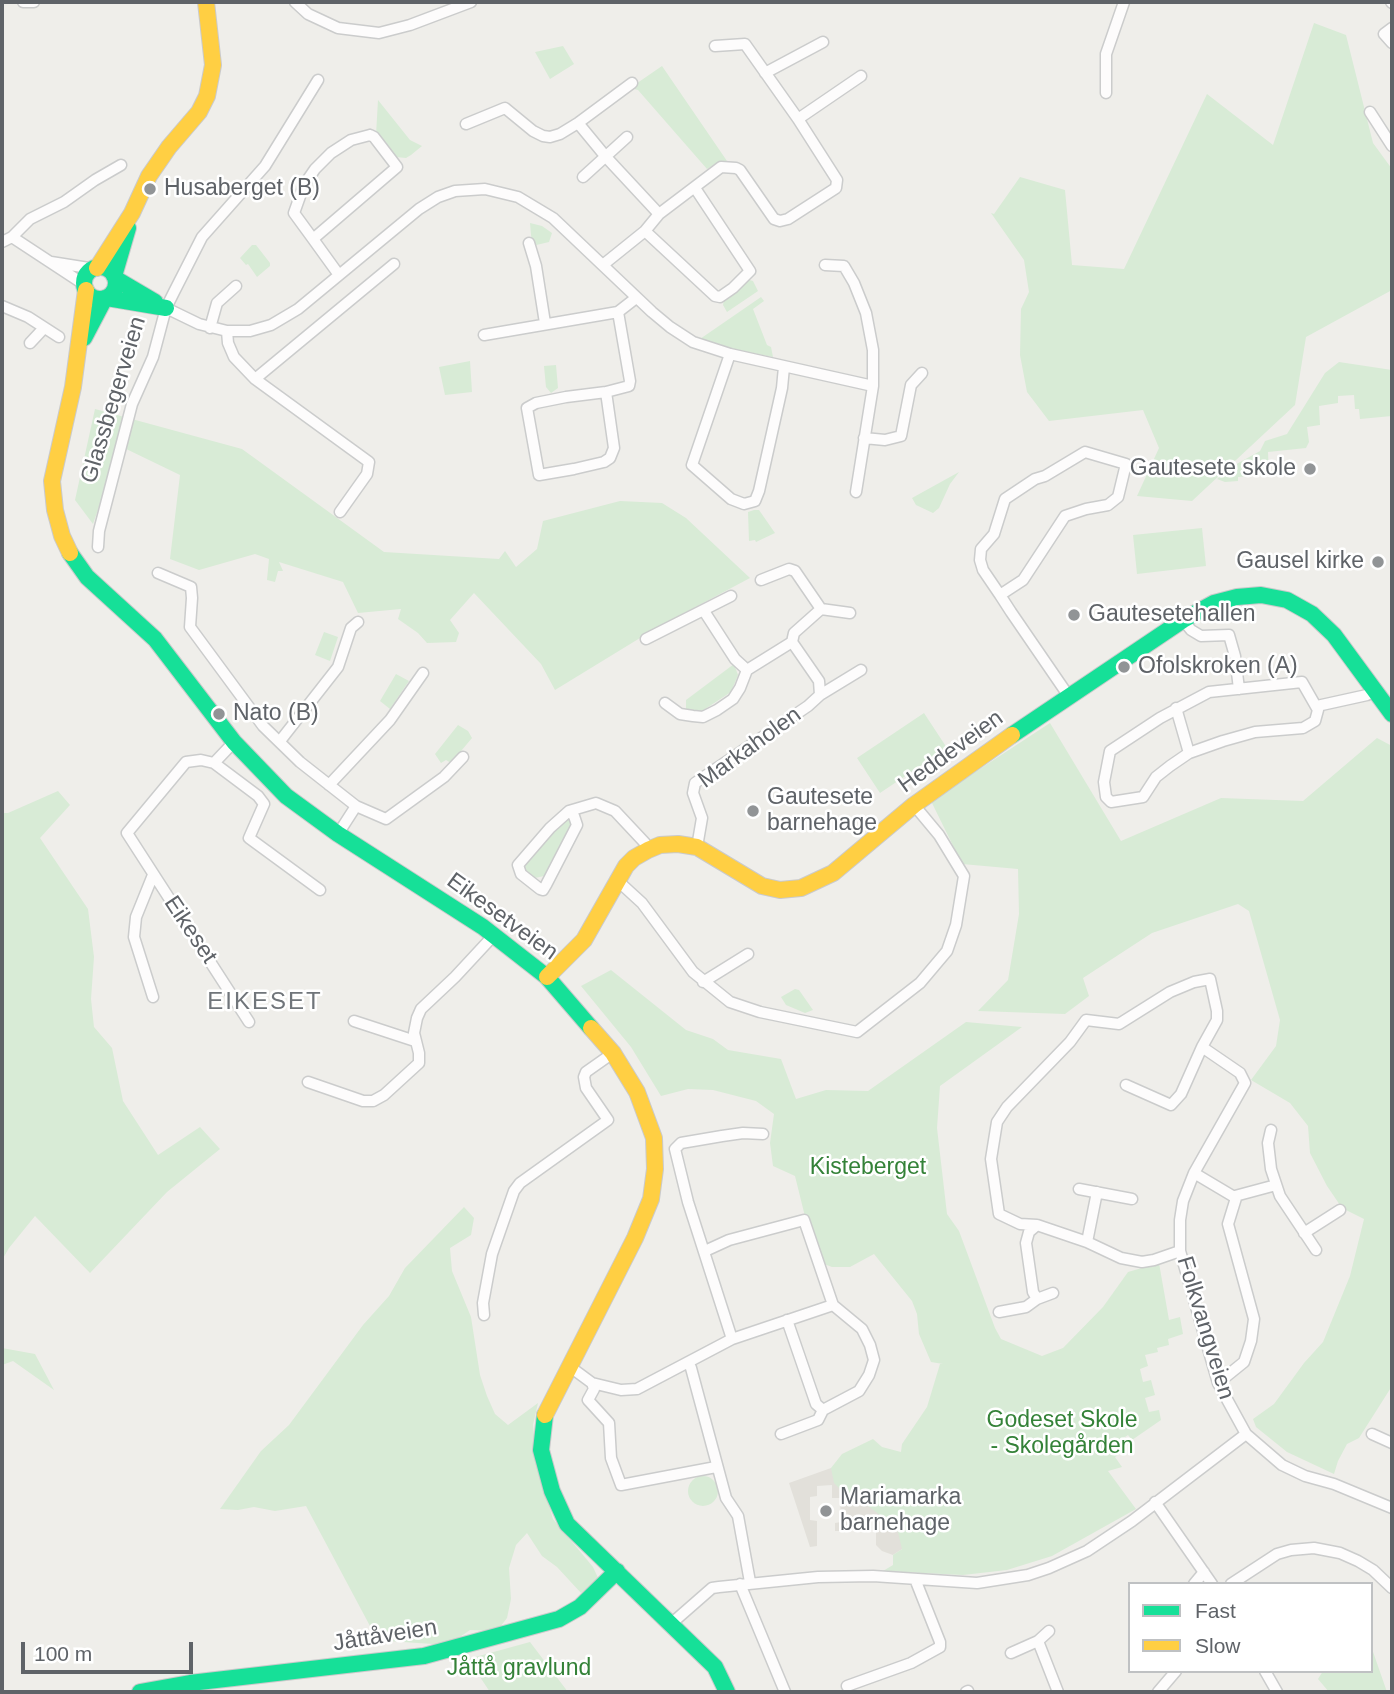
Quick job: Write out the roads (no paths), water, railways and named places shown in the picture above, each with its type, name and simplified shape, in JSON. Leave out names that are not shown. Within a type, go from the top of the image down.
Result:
[{"type":"main road","points":[[132,213],[115,278],[116,287],[106,298],[91,296],[85,288],[85,278],[96,268],[132,213],[153,169],[199,112],[207,96],[213,65],[206,2]]},
{"type":"main road","points":[[96,268],[110,271],[115,278]]},
{"type":"main road","name":"Glassbegerveien","points":[[115,278],[166,308]]},
{"type":"main road","name":"Eikesetveien","points":[[85,288],[80,346],[52,481],[55,510],[62,536],[73,559],[87,577],[155,639],[252,764],[286,796],[338,834],[494,935],[547,977],[613,1053],[638,1092],[649,1121],[655,1153],[653,1185],[647,1213],[546,1410],[541,1450],[552,1492],[567,1524],[715,1667],[727,1692]]},
{"type":"main road","name":"Glassbegerveien","points":[[106,298],[166,308]]},
{"type":"main road","name":"Eikesetveien","points":[[80,346],[106,298]]},
{"type":"main road","name":"Heddeveien","points":[[648,850],[660,845],[697,847],[762,886],[780,890],[801,888],[833,873],[914,805],[974,761],[1183,620],[1214,603],[1237,597],[1261,595],[1287,600],[1324,624],[1392,714]]},
{"type":"main road","points":[[547,977],[584,940],[622,871],[634,858],[648,850]]},
{"type":"main road","name":"Jåttåveien","points":[[140,1692],[190,1683],[424,1656],[559,1619],[580,1607],[617,1571]]},
{"type":"street","points":[[23,2],[34,2]]},
{"type":"street","points":[[295,2],[308,14],[338,28],[370,33],[400,29],[471,2]]},
{"type":"street","points":[[1106,93],[1106,54],[1124,2]]},
{"type":"street","points":[[1392,28],[1384,34],[1392,43]]},
{"type":"street","points":[[765,73],[823,42]]},
{"type":"street","points":[[604,264],[645,231],[659,214],[721,167],[736,167],[740,170],[774,219],[780,221],[788,219],[833,191],[838,185],[798,119],[745,44],[715,46]]},
{"type":"street","points":[[798,119],[861,76]]},
{"type":"street","name":"Glassbegerveien","points":[[98,547],[99,531],[132,404],[153,357],[166,308],[202,237],[265,166],[318,80]]},
{"type":"street","points":[[466,124],[505,108],[543,136],[560,134],[578,124],[632,83]]},
{"type":"street","points":[[1370,112],[1392,146]]},
{"type":"street","points":[[578,124],[659,214]]},
{"type":"street","points":[[313,239],[397,167],[374,136],[360,136],[331,153],[304,185],[294,213],[339,275]]},
{"type":"street","points":[[583,177],[627,137]]},
{"type":"street","points":[[85,288],[48,262],[7,239],[30,219],[64,202],[121,165]]},
{"type":"street","points":[[645,231],[715,296],[720,297],[733,288],[750,271],[695,188]]},
{"type":"street","name":"Glassbegerveien","points":[[166,308],[210,328],[250,331],[285,318],[419,209],[438,197],[470,189],[502,192],[553,218],[604,264],[636,298],[687,338],[730,354],[873,386]]},
{"type":"street","points":[[529,243],[536,266],[545,323]]},
{"type":"street","points":[[48,262],[96,268]]},
{"type":"street","points":[[255,379],[394,264]]},
{"type":"street","points":[[825,265],[844,266],[860,296],[873,349],[873,386],[856,492]]},
{"type":"street","points":[[210,328],[217,303],[236,286]]},
{"type":"street","points":[[484,335],[618,312],[636,298]]},
{"type":"street","points":[[2,306],[28,317],[59,337]]},
{"type":"street","points":[[607,393],[614,448],[610,458],[604,462],[539,475],[527,408],[536,403],[607,393],[629,386],[631,381],[618,312]]},
{"type":"street","points":[[30,343],[44,328]]},
{"type":"street","points":[[227,331],[228,343],[234,357],[255,379],[369,462],[367,474],[340,512]]},
{"type":"street","points":[[730,354],[692,465],[731,499],[744,504],[755,501],[759,491],[782,388],[784,366]]},
{"type":"street","points":[[864,438],[885,440],[901,436],[911,384],[922,373]]},
{"type":"street","points":[[1000,595],[1023,580],[1065,516],[1108,506],[1118,497],[1126,464],[1085,453],[1035,479],[1005,499],[995,534],[985,542],[980,554],[984,570],[1000,595],[1070,698]]},
{"type":"street","points":[[761,580],[789,569],[796,571],[821,609],[850,613]]},
{"type":"street","points":[[158,573],[191,587],[190,627],[263,726],[300,762],[356,806],[386,819],[444,777],[463,757]]},
{"type":"street","points":[[646,639],[731,596]]},
{"type":"street","points":[[665,703],[680,714],[704,717],[733,699],[747,670],[792,642],[794,633],[821,609]]},
{"type":"street","points":[[704,611],[735,659],[747,670]]},
{"type":"street","points":[[1183,620],[1191,630],[1201,636],[1229,635],[1239,689]]},
{"type":"street","points":[[280,741],[338,667],[351,628],[358,622]]},
{"type":"street","name":"Markaholen","points":[[792,642],[819,681],[820,695]]},
{"type":"street","name":"Markaholen","points":[[697,847],[702,818],[692,793],[695,783],[820,695],[861,670]]},
{"type":"street","points":[[329,785],[390,720],[423,673]]},
{"type":"street","points":[[1302,682],[1317,706],[1315,721],[1303,728],[1255,732],[1189,753],[1162,772],[1143,797],[1111,802],[1106,797],[1104,782],[1110,751],[1177,708],[1209,692],[1239,689],[1302,682]]},
{"type":"street","points":[[1317,706],[1374,691]]},
{"type":"street","points":[[1177,708],[1189,753]]},
{"type":"street","points":[[234,742],[214,763],[258,796],[264,804],[249,838],[320,890]]},
{"type":"street","name":"Eikeset","points":[[214,763],[201,760],[186,762],[127,833],[249,1022]]},
{"type":"street","points":[[569,811],[577,825],[546,885],[543,890],[540,889],[520,874],[518,865],[550,828],[569,811],[596,803],[615,811],[645,843],[648,850]]},
{"type":"street","points":[[618,881],[642,903],[684,962],[703,982],[730,1002],[857,1032],[920,983],[947,951],[956,925],[964,876],[939,835],[914,805]]},
{"type":"street","points":[[338,834],[356,806]]},
{"type":"street","name":"Eikeset","points":[[153,875],[136,917],[134,937],[153,997]]},
{"type":"street","points":[[307,1082],[354,1099],[373,1101],[384,1095],[415,1068],[420,1058],[415,1041],[415,1026],[421,1009],[494,935]]},
{"type":"street","points":[[703,982],[748,954]]},
{"type":"street","points":[[1126,1085],[1171,1105],[1181,1094],[1217,1020],[1210,979],[1170,992],[1119,1024],[1086,1020],[1070,1042],[1007,1107],[997,1122],[990,1159],[999,1214],[1020,1224],[1037,1225],[1087,1242],[1121,1258],[1142,1262],[1180,1251]]},
{"type":"street","points":[[354,1021],[415,1041]]},
{"type":"street","name":"Folkvangveien","points":[[1202,1047],[1240,1073],[1245,1083],[1194,1173],[1183,1201],[1180,1220],[1180,1251],[1218,1382],[1246,1434],[1282,1465],[1392,1508]]},
{"type":"street","points":[[484,1315],[483,1303],[492,1254],[514,1191],[528,1177],[608,1120],[586,1088],[584,1077],[586,1072],[613,1053]]},
{"type":"street","points":[[1271,1130],[1268,1143],[1280,1196],[1316,1250]]},
{"type":"street","points":[[732,1339],[675,1154],[676,1145],[733,1134],[763,1133]]},
{"type":"street","points":[[1194,1173],[1235,1196],[1276,1185]]},
{"type":"street","points":[[1079,1189],[1132,1199]]},
{"type":"street","points":[[1087,1242],[1097,1192]]},
{"type":"street","points":[[1218,1382],[1244,1362],[1254,1319],[1228,1224],[1235,1196]]},
{"type":"street","points":[[1304,1233],[1340,1210]]},
{"type":"street","points":[[705,1251],[729,1240],[804,1220],[833,1305],[862,1329],[870,1345],[874,1360],[859,1391],[822,1410],[818,1420],[781,1434]]},
{"type":"street","points":[[1037,1225],[1029,1233],[1026,1243],[1032,1292],[1037,1299]]},
{"type":"street","points":[[999,1312],[1026,1307],[1053,1293]]},
{"type":"street","points":[[569,1366],[592,1383],[621,1390],[637,1389],[732,1339],[833,1305]]},
{"type":"street","points":[[787,1320],[817,1405],[822,1410]]},
{"type":"street","points":[[688,1362],[727,1501],[738,1516],[748,1561],[745,1583],[785,1692]]},
{"type":"street","points":[[592,1383],[594,1390],[588,1400],[609,1423],[611,1458],[621,1485],[716,1467]]},
{"type":"street","points":[[671,1623],[712,1588],[745,1583],[854,1576],[977,1583],[1028,1575],[1071,1560],[1132,1521],[1246,1434]]},
{"type":"street","points":[[1372,1434],[1392,1443]]},
{"type":"street","points":[[1155,1502],[1211,1582]]},
{"type":"street","points":[[1234,1582],[1277,1554],[1314,1548],[1325,1549],[1358,1561],[1373,1570],[1392,1588]]},
{"type":"street","points":[[1196,1582],[1204,1572]]},
{"type":"street","points":[[847,1686],[914,1666],[941,1645],[915,1579]]},
{"type":"street","points":[[1012,1653],[1038,1641],[1049,1631]]},
{"type":"street","points":[[1038,1641],[1058,1692]]},
{"type":"street","points":[[1158,1692],[1174,1673]]},
{"type":"street","points":[[1266,1673],[1277,1692]]},
{"type":"place","name":"Husaberget (B)","points":[[150,189]]},
{"type":"place","name":"Gautesete skole","points":[[1310,469]]},
{"type":"place","name":"Gausel kirke","points":[[1378,562]]},
{"type":"place","name":"Gautesetehallen","points":[[1074,615]]},
{"type":"place","name":"Ofolskroken (A)","points":[[1124,667]]},
{"type":"place","name":"Nato (B)","points":[[219,714]]},
{"type":"place","name":"Gautesete barnehage","points":[[753,811]]},
{"type":"place","name":"Mariamarka barnehage","points":[[826,1511]]},
{"type":"district","name":"EIKESET","points":[[265,1002]]},
{"type":"park label","name":"Kisteberget","points":[[868,1168]]},
{"type":"park label","name":"Godeset Skole - Skolegården","points":[[1062,1434]]},
{"type":"park label","name":"Jåttå gravlund","points":[[519,1669]]}]
